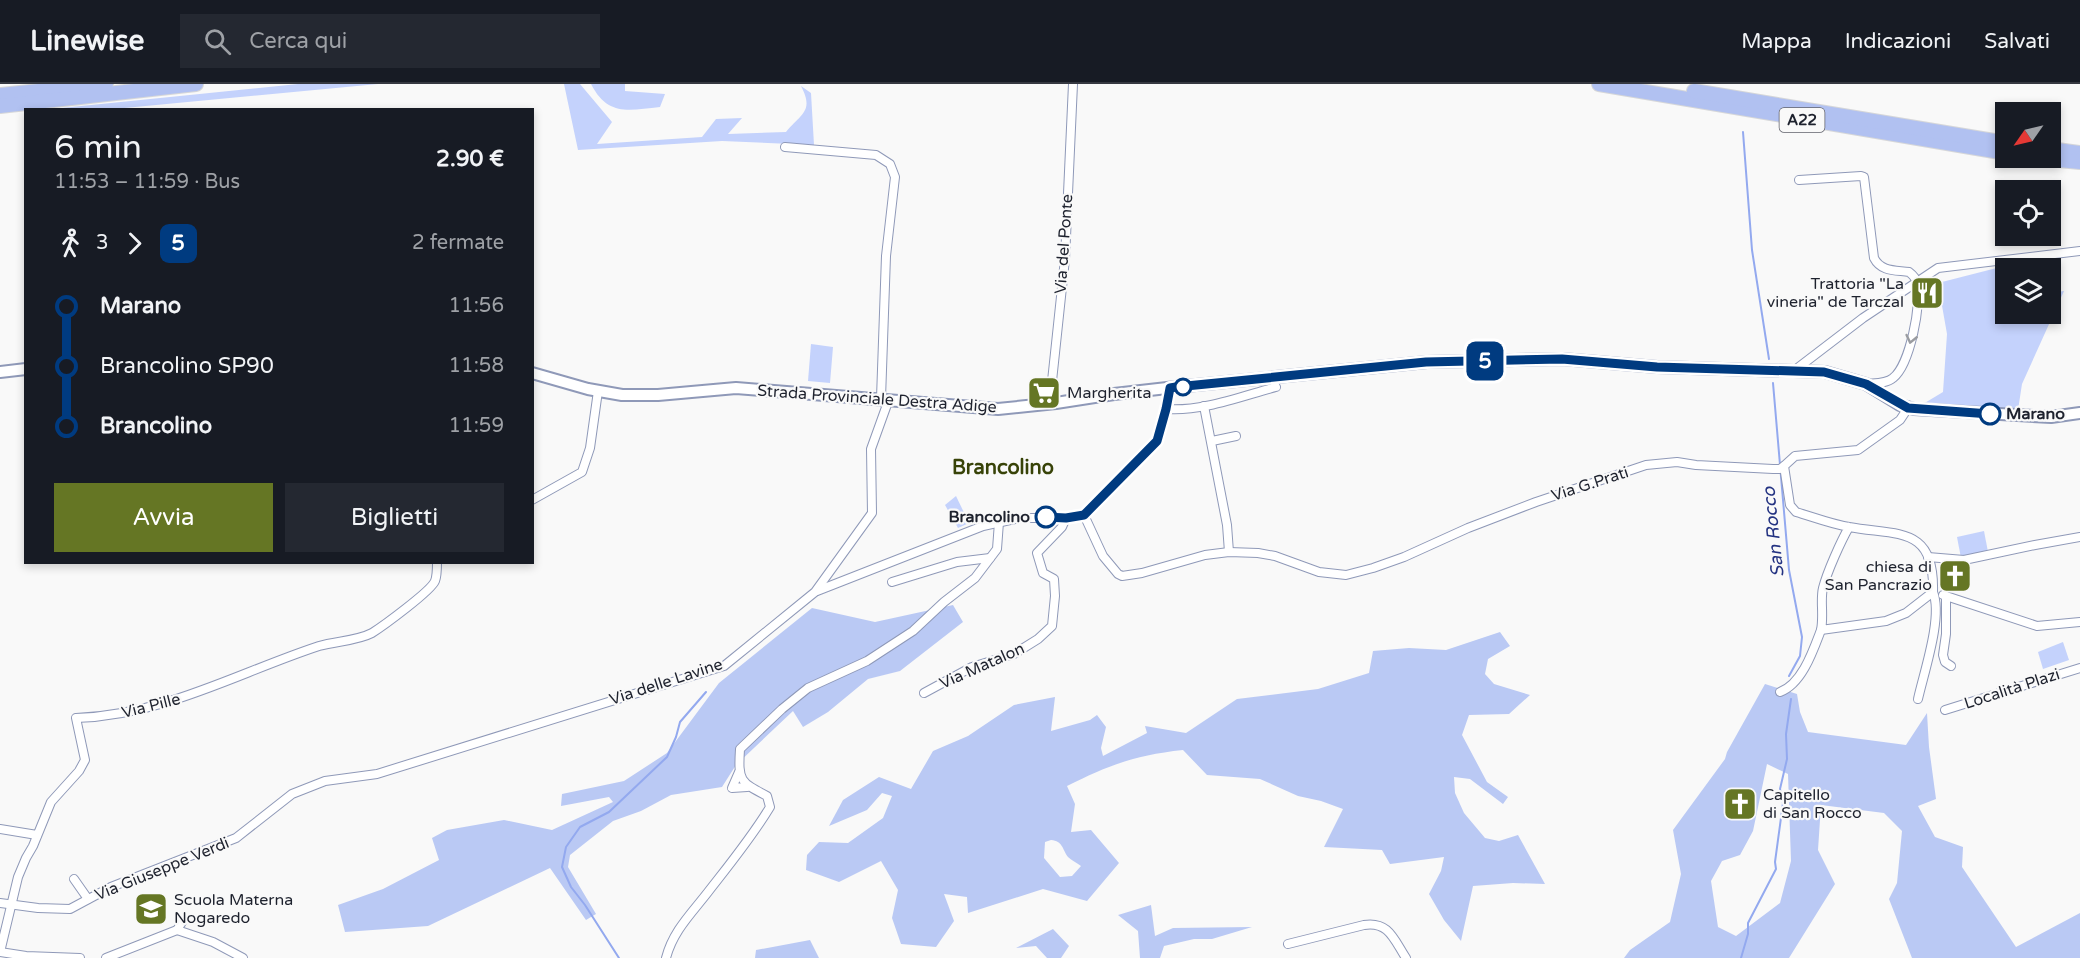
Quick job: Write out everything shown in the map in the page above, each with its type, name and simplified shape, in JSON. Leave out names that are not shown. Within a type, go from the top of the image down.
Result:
[{"type":"highway","points":[[0,95],[106,84]]},
{"type":"highway","points":[[0,106],[196,84]]},
{"type":"highway","name":"A22","points":[[1599,84],[1995,151]]},
{"type":"highway","name":"A22","points":[[1652,84],[1995,141]]},
{"type":"highway","points":[[2061,150],[2080,153]]},
{"type":"highway","points":[[2061,160],[2080,162]]},
{"type":"main road","name":"Strada Provinciale Destra Adige","points":[[534,374],[622,395],[658,395],[736,388],[998,408],[1426,362],[1562,359],[1657,367],[1824,372],[1866,384],[1908,408]]},
{"type":"main road","points":[[0,372],[24,369]]},
{"type":"main road","points":[[1908,408],[2051,417],[2080,413]]},
{"type":"street","name":"Via del Ponte","points":[[1056,403],[1052,381],[1065,259],[1073,84]]},
{"type":"street","name":"Via delle Lavine","points":[[292,794],[325,781],[376,774],[724,666],[815,592],[872,513],[871,450],[885,399],[886,256],[894,185],[893,170],[884,158],[876,155],[785,147]]},
{"type":"street","points":[[1799,180],[1864,177],[1874,258],[1877,264],[1884,268],[1909,272],[1917,281],[1919,296],[1917,313],[1902,366],[1893,378],[1886,382],[1866,384]]},
{"type":"street","points":[[1794,370],[1863,318],[1938,268],[2080,250]]},
{"type":"street","points":[[1166,409],[1178,410],[1204,406],[1276,387]]},
{"type":"street","points":[[815,592],[948,538],[999,522],[1020,518],[1066,518],[1084,515],[1157,441],[1170,388]]},
{"type":"street","points":[[534,499],[582,472],[590,448],[598,391]]},
{"type":"street","points":[[1204,406],[1227,525],[1229,552]]},
{"type":"street","points":[[1908,408],[1900,420],[1858,450],[1795,456],[1779,468],[1790,506],[1796,512],[1849,527],[1908,535],[1920,543],[1928,557],[1932,573],[1935,617],[1918,699]]},
{"type":"street","points":[[1212,441],[1236,436]]},
{"type":"street","name":"Via G.Prati","points":[[1084,515],[1103,556],[1122,576],[1142,573],[1205,555],[1229,552],[1266,555],[1319,572],[1346,575],[1404,557],[1468,528],[1536,502],[1654,463],[1677,462],[1696,465],[1779,468]]},
{"type":"street","name":"Via Matalon","points":[[924,693],[972,667],[1014,654],[1038,639],[1052,626],[1054,579],[1043,573],[1037,553],[1062,528],[1066,518]]},
{"type":"street","points":[[666,958],[680,927],[728,866],[770,807],[767,796],[747,787],[732,788],[739,772],[740,749],[808,688],[867,661],[913,631],[944,602],[975,578],[997,549],[999,522]]},
{"type":"street","points":[[1780,692],[1791,686],[1798,678],[1821,630],[1824,617],[1823,589],[1842,538],[1849,527]]},
{"type":"street","points":[[1928,557],[1964,560],[2080,537]]},
{"type":"street","points":[[892,582],[957,562],[990,558]]},
{"type":"street","name":"Via Pille","points":[[0,952],[18,877],[51,802],[79,771],[85,760],[76,718],[106,717],[160,705],[202,692],[321,646],[371,633],[424,593],[435,581],[437,564]]},
{"type":"street","points":[[1821,630],[1886,621],[1906,613],[1933,592]]},
{"type":"street","points":[[1933,592],[2037,626],[2080,622]]},
{"type":"street","points":[[1946,596],[1946,634],[1943,655],[1945,663],[1951,666]]},
{"type":"street","name":"Località Plazi","points":[[1945,710],[2080,668]]},
{"type":"street","points":[[739,772],[747,787]]},
{"type":"street","name":"Via Giuseppe Verdi","points":[[0,903],[70,909],[111,887],[236,838],[292,794]]},
{"type":"street","points":[[0,829],[37,835]]},
{"type":"street","name":"Via Giuseppe Verdi","points":[[74,879],[88,899]]},
{"type":"street","points":[[106,958],[177,930],[182,922]]},
{"type":"street","points":[[1288,944],[1376,924],[1386,928],[1406,958]]},
{"type":"street","points":[[177,930],[213,942],[243,958]]},
{"type":"street","points":[[0,952],[26,956],[80,958]]},
{"type":"shaded area","points":[[298,84],[378,84],[125,108],[62,108]]},
{"type":"shaded area","points":[[564,84],[580,84],[612,122],[597,144],[702,137],[716,119],[742,118],[728,134],[786,132],[806,107],[805,94],[801,86],[811,93],[814,145],[722,141],[578,150]]},
{"type":"shaded area","points":[[591,84],[625,84],[625,91],[665,94],[660,107],[620,109],[605,102]]},
{"type":"shaded area","points":[[1995,268],[1995,324],[2049,324],[2022,384],[2018,410],[1929,408],[1923,404],[1943,392],[1947,334],[1938,283]]},
{"type":"shaded area","points":[[811,344],[833,347],[830,383],[808,381]]},
{"type":"shaded area","points":[[956,496],[969,523],[958,528],[945,505]]},
{"type":"shaded area","points":[[1984,531],[1988,552],[1961,558],[1957,537]]},
{"type":"shaded area","points":[[953,605],[963,622],[900,671],[868,679],[828,712],[803,727],[793,711],[736,765],[722,787],[671,795],[641,811],[613,821],[570,855],[568,867],[596,914],[586,920],[550,868],[428,926],[345,932],[338,905],[383,889],[439,860],[432,838],[447,830],[504,820],[552,830],[613,802],[609,797],[561,806],[562,794],[624,781],[667,753],[719,683],[812,608],[875,622]]},
{"type":"shaded area","points":[[1500,632],[1510,646],[1488,659],[1485,674],[1494,684],[1530,695],[1509,714],[1469,715],[1462,735],[1487,782],[1508,797],[1503,804],[1470,779],[1454,777],[1455,793],[1464,813],[1485,838],[1499,841],[1518,835],[1545,884],[1513,883],[1473,886],[1461,941],[1444,920],[1429,894],[1441,871],[1444,857],[1390,864],[1382,850],[1324,847],[1343,809],[1298,796],[1260,779],[1207,775],[1183,750],[1123,762],[1067,786],[1075,804],[1071,832],[1091,830],[1119,863],[1087,901],[1043,889],[968,913],[967,897],[944,894],[954,921],[936,947],[901,944],[892,918],[898,890],[881,861],[839,882],[806,870],[807,855],[819,842],[848,843],[883,818],[892,796],[882,793],[867,810],[829,826],[843,800],[879,777],[911,789],[933,751],[968,736],[1014,705],[1055,697],[1051,731],[1090,720],[1097,715],[1106,727],[1101,748],[1103,756],[1147,733],[1145,726],[1186,733],[1237,699],[1318,689],[1369,673],[1373,651],[1409,648],[1446,650]],"holes":[[[1055,841],[1060,844],[1068,857],[1081,866],[1072,876],[1060,877],[1044,858],[1045,842]]]},
{"type":"shaded area","points":[[2063,642],[2069,660],[2043,669],[2038,652]]},
{"type":"shaded area","points":[[1765,684],[1797,694],[1800,712],[1808,732],[1906,745],[1927,713],[1936,799],[1918,806],[1935,837],[1963,847],[1962,867],[2016,947],[2080,913],[2080,958],[1912,958],[1889,899],[1897,883],[1902,831],[1884,813],[1821,805],[1818,850],[1835,884],[1789,958],[1624,958],[1630,950],[1670,922],[1681,874],[1673,830],[1725,759]],"holes":[[[1767,764],[1788,774],[1791,861],[1780,903],[1736,936],[1718,927],[1711,881],[1722,861],[1740,855],[1753,831]]]},
{"type":"shaded area","points":[[1151,905],[1155,936],[1173,928],[1252,927],[1212,939],[1194,939],[1164,946],[1160,958],[1140,958],[1138,931],[1118,915]]},
{"type":"shaded area","points":[[1053,929],[1069,946],[1061,958],[1047,958],[1036,946],[1016,948]]},
{"type":"shaded area","points":[[810,940],[819,958],[755,958],[756,950]]},
{"type":"waterway","points":[[1743,132],[1752,250],[1769,359]]},
{"type":"waterway","name":"San Rocco","points":[[1773,383],[1789,570],[1802,637],[1800,656],[1789,676]]},
{"type":"waterway","points":[[619,958],[571,887],[562,867],[566,847],[580,827],[609,812],[667,757],[680,722],[706,692]]},
{"type":"waterway","name":"San Rocco","points":[[1741,958],[1748,934],[1748,923],[1776,869],[1783,803],[1780,789],[1787,759],[1786,734],[1791,699]]},
{"type":"bus line","name":"5","points":[[1046,517],[1066,518],[1084,515],[1157,441],[1170,388],[1176,387],[1426,362],[1562,359],[1657,367],[1824,372],[1866,384],[1897,403],[1914,410],[1990,414]]},
{"type":"place","name":"Trattoria \"La vineria\" de Tarczal","points":[[1927,293]]},
{"type":"place","name":"Margherita","points":[[1044,393]]},
{"type":"place","name":"Marano","points":[[1990,414]]},
{"type":"place","name":"Brancolino","points":[[1046,517]]},
{"type":"place","name":"chiesa di San Pancrazio","points":[[1955,576]]},
{"type":"place","name":"Capitello di San Rocco","points":[[1740,804]]},
{"type":"place","name":"Scuola Materna Nogaredo","points":[[151,909]]},
{"type":"district","name":"Brancolino","points":[[1003,468]]}]
